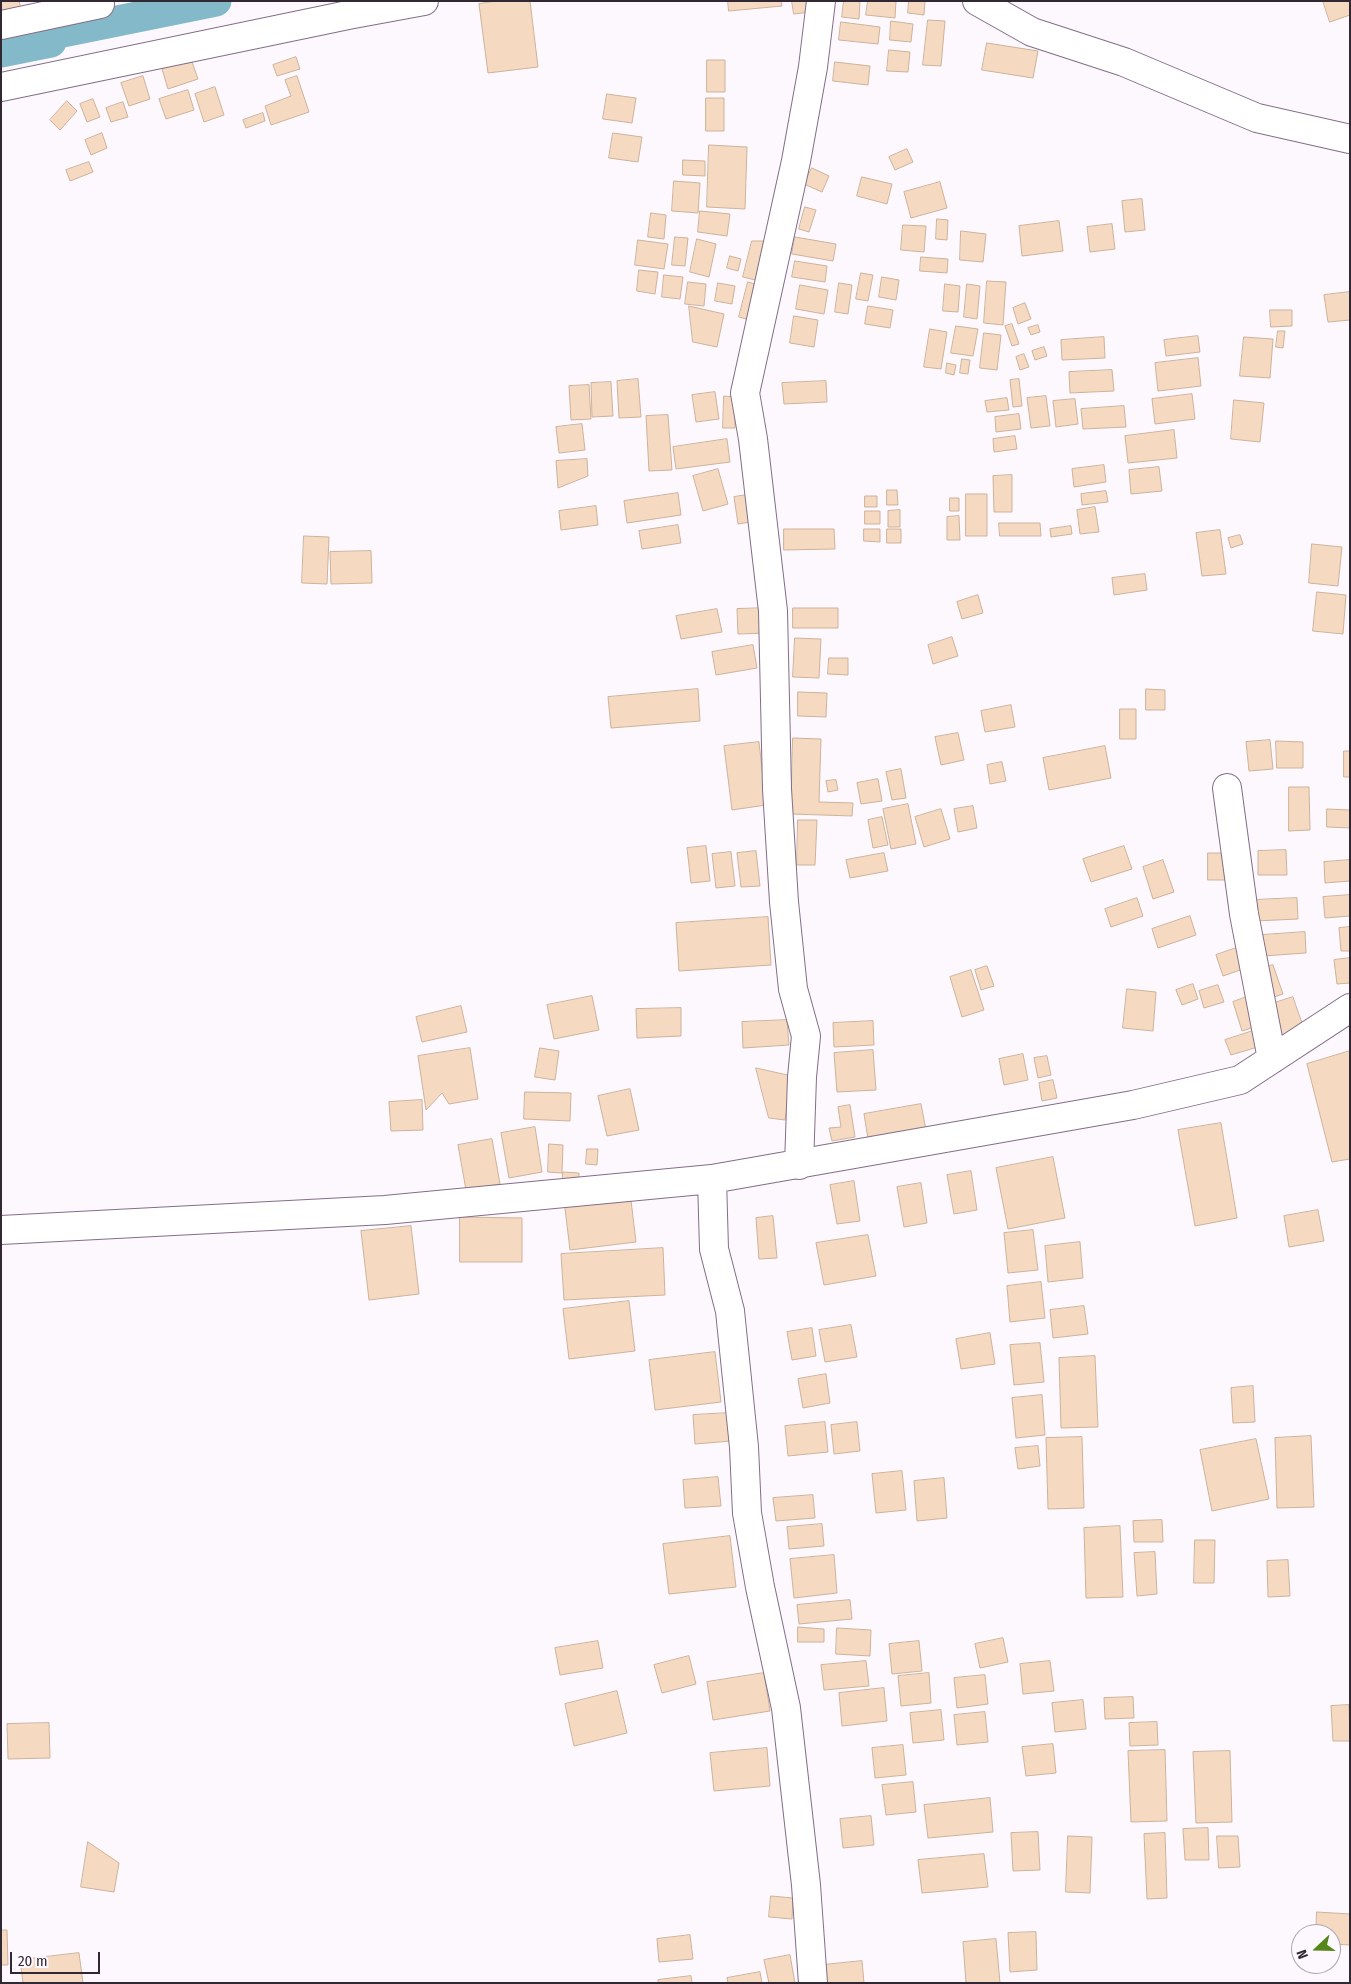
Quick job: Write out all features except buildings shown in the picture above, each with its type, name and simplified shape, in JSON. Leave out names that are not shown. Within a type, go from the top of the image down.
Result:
[{"type":"street","points":[[1,87],[424,1]]},
{"type":"street","points":[[799,1164],[802,1077],[806,1036],[793,989],[784,902],[777,789],[773,611],[753,438],[745,393],[796,161],[814,66],[821,1]]},
{"type":"street","points":[[977,1],[1032,32],[1124,62],[1257,118],[1350,139]]},
{"type":"street","points":[[1,25],[100,4]]},
{"type":"street","points":[[1227,788],[1244,914],[1272,1059]]},
{"type":"street","points":[[1,1230],[384,1210],[712,1178],[799,1164],[1133,1105],[1240,1080],[1350,1008]]},
{"type":"street","points":[[712,1178],[714,1249],[730,1311],[744,1447],[747,1513],[760,1587],[786,1708],[806,1885],[813,1983]]},
{"type":"waterway","points":[[28,39],[216,1]]},
{"type":"waterway","points":[[1,52],[51,42]]}]
